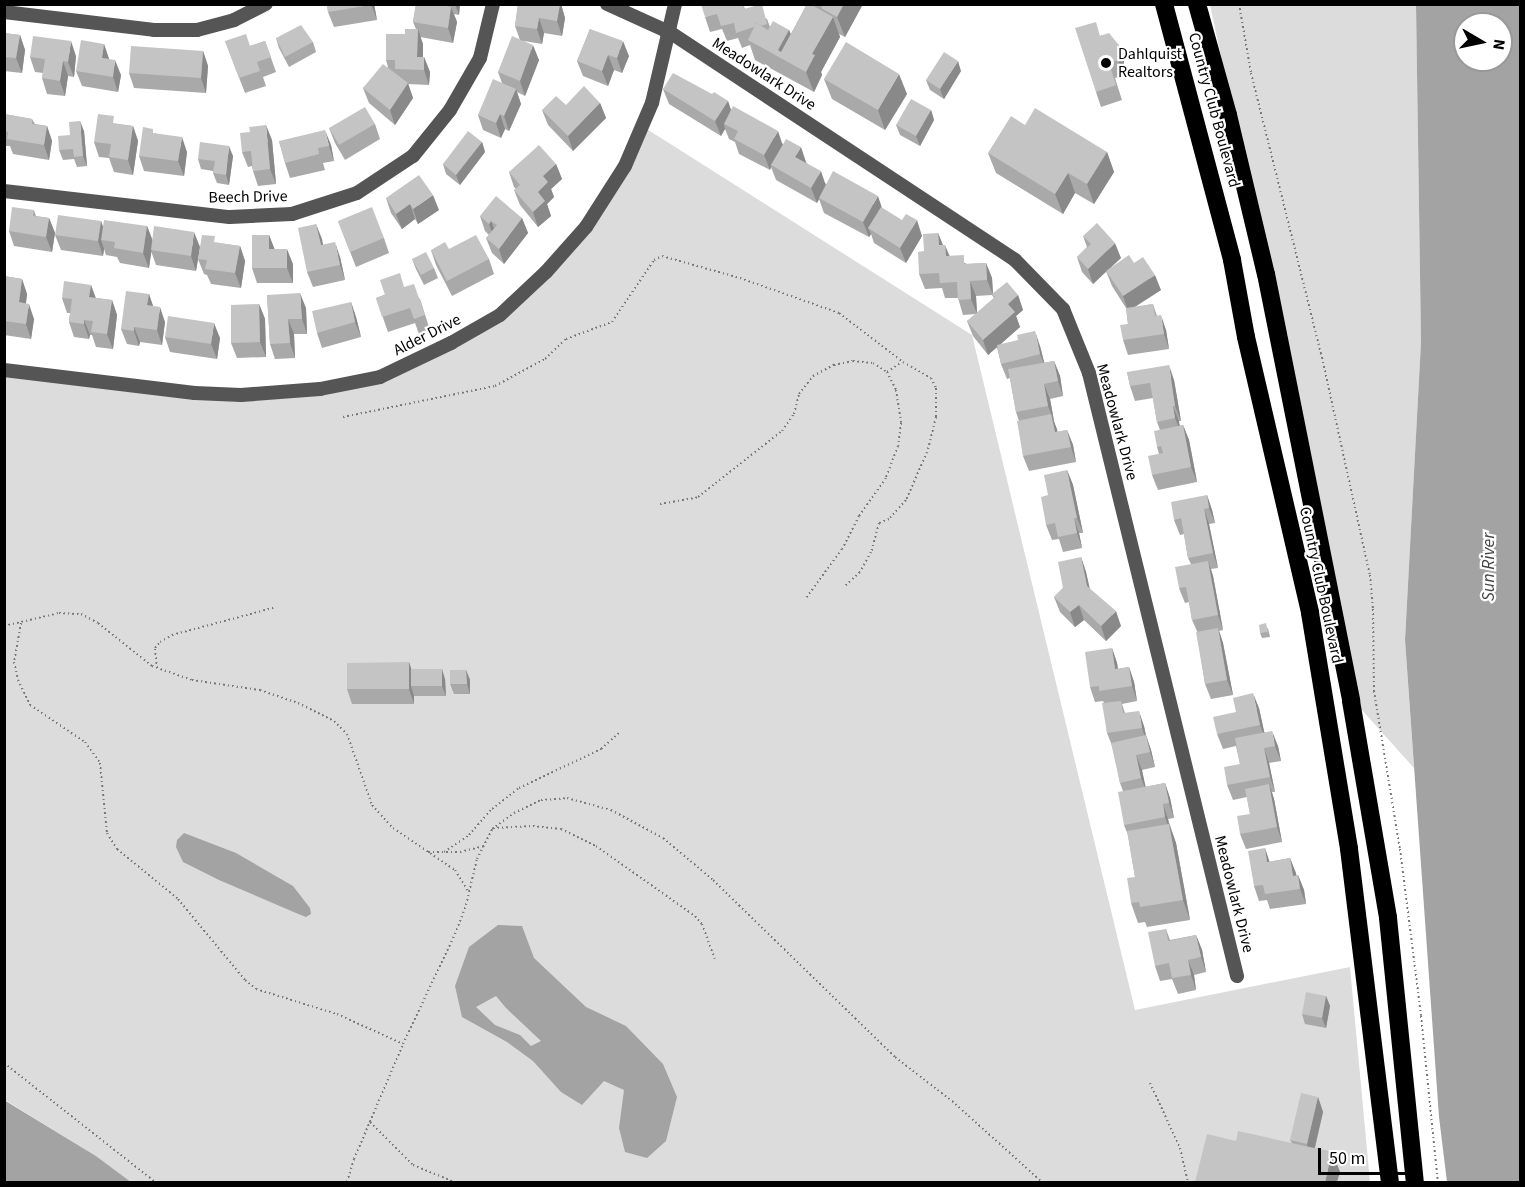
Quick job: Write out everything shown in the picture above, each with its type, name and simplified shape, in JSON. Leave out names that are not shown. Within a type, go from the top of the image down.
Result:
[{"type":"highway","name":"Country Club Boulevard","points":[[1164,4],[1198,122],[1232,260],[1246,337],[1310,613],[1349,849],[1390,1182]]},
{"type":"highway","name":"Country Club Boulevard","points":[[1197,4],[1228,115],[1266,274],[1352,701],[1388,918],[1416,1182]]},
{"type":"street","points":[[4,12],[154,30],[197,30],[234,20],[266,4]]},
{"type":"street","name":"Beech Drive","points":[[4,191],[230,217],[292,214],[357,193],[413,156],[450,110],[480,58],[493,4]]},
{"type":"street","name":"Meadowlark Drive","points":[[607,4],[670,33],[1015,260],[1064,309],[1089,373],[1237,976]]},
{"type":"street","name":"Alder Drive","points":[[4,370],[195,393],[241,394],[320,389],[380,377],[450,343],[500,315],[546,272],[586,227],[629,156],[652,103],[675,4]]},
{"type":"path","points":[[1239,4],[1251,73],[1321,353],[1371,581],[1374,691],[1400,849],[1421,1016],[1438,1182]]},
{"type":"path","points":[[343,417],[495,386],[545,359],[566,339],[612,321],[654,260],[662,256],[740,278],[839,314],[903,362],[931,378],[936,388],[936,417],[927,452],[906,500],[888,519],[879,523],[871,552],[860,572],[844,587]]},
{"type":"path","points":[[660,504],[699,497],[782,430],[794,414],[799,394],[813,376],[834,365],[853,361],[873,363],[887,372],[896,390],[900,411],[898,446],[886,478],[859,516],[842,549],[806,598]]},
{"type":"path","points":[[887,372],[903,362]]},
{"type":"path","points":[[158,668],[154,655],[155,648],[172,635],[273,608]]},
{"type":"path","points":[[4,626],[59,613],[81,614],[98,623],[158,668],[192,680],[260,690],[298,703],[334,720],[347,734],[372,805],[393,828],[454,870],[469,892]]},
{"type":"path","points":[[21,623],[15,662],[18,680],[30,705],[85,742],[100,764],[106,833],[117,849],[178,898],[245,980],[256,989],[337,1014],[403,1044]]},
{"type":"path","points":[[444,852],[469,835],[492,809],[519,788],[601,749],[619,733]]},
{"type":"path","points":[[347,1182],[354,1159],[403,1044],[455,934],[477,859],[493,828],[514,813],[541,800],[567,798],[611,810],[663,838],[713,880],[896,1057],[952,1101],[1042,1182]]},
{"type":"path","points":[[493,828],[533,826],[561,829],[596,846],[695,916],[702,924],[715,959]]},
{"type":"path","points":[[429,852],[460,852],[484,846]]},
{"type":"path","points":[[4,1063],[155,1182]]},
{"type":"path","points":[[1150,1083],[1180,1148],[1188,1182]]},
{"type":"path","points":[[370,1122],[413,1165],[452,1180]]},
{"type":"shaded area","points":[[1210,5],[1416,5],[1421,342],[1405,640],[1414,768],[1361,709]]},
{"type":"shaded area","points":[[642,126],[972,335],[1135,1010],[1350,967],[1370,1182],[131,1182],[96,1156],[5,1100],[5,370],[241,394],[380,377],[500,315],[586,227]]},
{"type":"water","name":"Sun River","points":[[1416,5],[1520,5],[1520,1182],[1447,1182],[1439,1117],[1405,640],[1421,342]]},
{"type":"water","points":[[184,833],[236,853],[293,886],[310,908],[311,914],[306,917],[296,913],[183,862],[176,847],[177,840]]},
{"type":"water","points":[[498,925],[522,926],[534,958],[586,1007],[626,1026],[663,1064],[677,1097],[666,1141],[647,1158],[625,1152],[619,1128],[624,1090],[604,1081],[582,1105],[561,1092],[533,1061],[507,1042],[462,1017],[455,986],[469,947]],"holes":[[[496,996],[541,1041],[531,1046],[520,1035],[495,1025],[476,1007]]]},
{"type":"water","points":[[4,1100],[96,1156],[131,1182],[5,1182]]},
{"type":"building","points":[[327,4],[371,4],[371,5],[328,12]]},
{"type":"building","points":[[416,4],[451,7],[448,28],[413,22]]},
{"type":"building","points":[[518,4],[560,4],[557,21],[539,18],[537,29],[515,26]]},
{"type":"building","points":[[701,4],[743,4],[744,9],[762,4],[767,24],[761,26],[756,23],[754,27],[736,33],[734,23],[721,26],[717,14],[705,17]]},
{"type":"building","points":[[807,4],[833,17],[812,54],[815,55],[806,72],[748,40],[756,23],[768,30],[773,21],[789,30],[778,50],[781,52]]},
{"type":"building","points":[[823,4],[844,4],[837,17],[821,8]]},
{"type":"building","points":[[1096,22],[1100,36],[1109,33],[1118,44],[1118,60],[1109,63],[1116,85],[1096,92],[1075,28]]},
{"type":"building","points":[[301,25],[313,42],[285,57],[276,38]]},
{"type":"building","points":[[405,29],[418,29],[417,57],[424,57],[424,70],[395,69],[395,60],[386,60],[386,34],[405,34]]},
{"type":"building","points":[[590,29],[623,41],[617,58],[608,55],[602,71],[577,61]]},
{"type":"building","points":[[4,33],[20,35],[16,58],[4,57]]},
{"type":"building","points":[[246,34],[250,46],[265,41],[271,57],[257,62],[260,71],[239,78],[225,41]]},
{"type":"building","points":[[33,36],[71,41],[68,62],[63,61],[60,81],[42,78],[45,59],[30,57]]},
{"type":"building","points":[[512,36],[533,45],[520,81],[498,72]]},
{"type":"building","points":[[81,40],[104,44],[102,58],[115,60],[113,77],[76,71]]},
{"type":"building","points":[[846,42],[899,74],[878,110],[824,79]]},
{"type":"building","points":[[131,46],[203,51],[201,78],[129,73]]},
{"type":"building","points":[[944,52],[958,61],[940,89],[926,80]]},
{"type":"building","points":[[383,64],[408,83],[390,110],[363,88]]},
{"type":"building","points":[[673,73],[728,101],[715,121],[663,89]]},
{"type":"building","points":[[493,79],[516,89],[504,116],[500,114],[496,123],[478,115]]},
{"type":"building","points":[[584,86],[600,103],[568,136],[542,110],[556,96],[566,105]]},
{"type":"building","points":[[911,99],[931,110],[916,136],[896,125]]},
{"type":"building","points":[[733,106],[778,131],[764,155],[734,139],[738,131],[724,124]]},
{"type":"building","points":[[365,107],[375,124],[339,145],[329,128]]},
{"type":"building","points":[[1035,108],[1107,152],[1087,184],[1068,173],[1055,194],[988,153],[1011,116],[1025,125]]},
{"type":"building","points":[[4,114],[32,119],[32,124],[47,126],[44,145],[7,139],[8,132],[4,131]]},
{"type":"building","points":[[98,114],[114,116],[113,123],[133,126],[128,160],[109,157],[111,144],[94,142]]},
{"type":"building","points":[[80,121],[83,156],[74,157],[73,149],[59,150],[58,136],[70,135],[69,122]]},
{"type":"building","points":[[266,125],[270,169],[253,171],[251,151],[242,152],[240,133],[250,132],[249,127]]},
{"type":"building","points":[[143,127],[153,129],[153,133],[182,137],[178,161],[139,156]]},
{"type":"building","points":[[325,130],[329,146],[318,148],[319,154],[285,163],[279,141]]},
{"type":"building","points":[[468,131],[482,142],[456,175],[443,164]]},
{"type":"building","points":[[786,139],[801,147],[795,157],[821,171],[811,188],[771,165]]},
{"type":"building","points":[[200,142],[229,146],[226,175],[213,173],[215,161],[198,159]]},
{"type":"building","points":[[539,145],[556,164],[543,176],[548,182],[538,192],[545,201],[533,212],[514,190],[520,185],[509,172]]},
{"type":"building","points":[[833,171],[878,196],[863,222],[819,198]]},
{"type":"building","points":[[419,175],[433,195],[413,209],[410,204],[396,214],[386,198]]},
{"type":"building","points":[[496,196],[522,218],[499,249],[486,238],[497,225],[491,221],[489,224],[480,216]]},
{"type":"building","points":[[12,207],[34,210],[33,216],[49,218],[46,237],[9,231]]},
{"type":"building","points":[[372,207],[384,238],[350,252],[338,221]]},
{"type":"building","points":[[881,207],[902,220],[906,214],[917,220],[900,248],[868,228]]},
{"type":"building","points":[[58,215],[101,221],[98,241],[55,235]]},
{"type":"building","points":[[104,220],[147,226],[143,253],[114,248],[115,242],[101,240]]},
{"type":"building","points":[[1097,223],[1115,243],[1088,269],[1077,257],[1091,244],[1083,236]]},
{"type":"building","points":[[316,224],[321,245],[335,242],[340,265],[307,272],[298,228]]},
{"type":"building","points":[[154,226],[194,232],[191,256],[151,250]]},
{"type":"building","points":[[938,233],[939,245],[945,245],[946,256],[964,255],[964,264],[986,263],[987,280],[970,281],[971,299],[958,300],[957,282],[940,283],[939,273],[919,274],[918,252],[924,251],[923,234]]},
{"type":"building","points":[[202,235],[215,236],[214,242],[240,246],[235,273],[205,269],[207,260],[198,259]]},
{"type":"building","points":[[252,235],[269,235],[269,249],[287,249],[287,268],[252,268]]},
{"type":"building","points":[[476,235],[489,259],[447,281],[431,250],[445,242],[449,249]]},
{"type":"building","points":[[426,252],[434,268],[421,275],[412,259]]},
{"type":"building","points":[[1129,255],[1134,263],[1143,257],[1155,275],[1123,296],[1106,271]]},
{"type":"building","points":[[400,273],[404,287],[414,284],[425,315],[414,319],[410,308],[382,317],[376,298],[385,295],[380,280]]},
{"type":"building","points":[[4,276],[22,279],[19,302],[29,304],[26,324],[4,321]]},
{"type":"building","points":[[64,281],[91,285],[89,297],[112,300],[107,334],[91,332],[93,321],[84,320],[84,324],[69,322],[72,299],[62,298]]},
{"type":"building","points":[[1007,282],[1018,295],[1008,304],[1015,312],[983,340],[967,321],[995,297],[992,294]]},
{"type":"building","points":[[126,291],[149,294],[147,305],[160,307],[157,330],[134,327],[134,331],[121,329]]},
{"type":"building","points":[[300,293],[302,319],[288,319],[290,343],[270,344],[267,295]]},
{"type":"building","points":[[351,302],[355,322],[317,333],[312,311]]},
{"type":"building","points":[[259,304],[260,342],[231,343],[231,305]]},
{"type":"building","points":[[1153,304],[1155,316],[1161,315],[1164,334],[1123,340],[1120,325],[1128,324],[1126,308]]},
{"type":"building","points":[[168,316],[214,323],[211,344],[165,337]]},
{"type":"building","points":[[1035,331],[1040,354],[1001,364],[997,345],[1018,340],[1017,335]]},
{"type":"building","points":[[1054,361],[1058,381],[1044,384],[1048,406],[1016,412],[1008,369]]},
{"type":"building","points":[[1169,365],[1175,418],[1157,422],[1150,383],[1130,386],[1127,372]]},
{"type":"building","points":[[1051,414],[1055,432],[1067,430],[1071,447],[1023,456],[1017,421]]},
{"type":"building","points":[[1183,425],[1191,467],[1152,475],[1148,456],[1163,453],[1161,446],[1157,447],[1154,431]]},
{"type":"building","points":[[1067,470],[1077,518],[1074,518],[1077,533],[1058,537],[1055,523],[1046,525],[1041,497],[1048,495],[1044,475]]},
{"type":"building","points":[[1207,495],[1209,508],[1204,509],[1213,553],[1188,558],[1181,518],[1174,520],[1171,502]]},
{"type":"building","points":[[1081,557],[1087,586],[1116,611],[1101,626],[1079,605],[1070,612],[1054,597],[1063,588],[1058,562]]},
{"type":"building","points":[[1208,561],[1218,615],[1192,620],[1186,587],[1179,588],[1175,567]]},
{"type":"building","points":[[1266,623],[1268,632],[1260,633],[1259,625]]},
{"type":"building","points":[[1218,628],[1227,680],[1205,684],[1196,632]]},
{"type":"building","points":[[1112,648],[1115,669],[1129,667],[1132,686],[1099,691],[1099,686],[1090,687],[1085,652]]},
{"type":"building","points":[[409,662],[409,689],[347,689],[347,663]]},
{"type":"building","points":[[411,669],[442,669],[442,686],[411,686]]},
{"type":"building","points":[[450,670],[466,670],[467,684],[450,684]]},
{"type":"building","points":[[1253,693],[1260,725],[1217,734],[1213,717],[1236,712],[1233,698]]},
{"type":"building","points":[[1121,701],[1123,713],[1139,711],[1142,728],[1107,733],[1102,703]]},
{"type":"building","points":[[1272,731],[1275,746],[1264,748],[1270,777],[1227,785],[1224,767],[1240,764],[1235,738]]},
{"type":"building","points":[[1146,735],[1150,752],[1136,755],[1141,778],[1120,783],[1111,743]]},
{"type":"building","points":[[1165,783],[1169,803],[1163,804],[1165,817],[1124,825],[1118,792]]},
{"type":"building","points":[[1269,784],[1277,827],[1240,834],[1237,816],[1250,814],[1245,789]]},
{"type":"building","points":[[1169,824],[1183,900],[1140,907],[1139,902],[1131,903],[1127,878],[1135,877],[1127,831]]},
{"type":"building","points":[[1265,848],[1267,862],[1290,858],[1293,876],[1298,875],[1300,889],[1265,894],[1263,885],[1254,886],[1248,851]]},
{"type":"building","points":[[1166,929],[1168,941],[1196,935],[1201,957],[1188,960],[1191,975],[1172,978],[1169,963],[1155,966],[1148,932]]},
{"type":"building","points":[[1306,992],[1326,996],[1322,1018],[1302,1014]]},
{"type":"building","points":[[1301,1093],[1318,1097],[1307,1144],[1290,1140]]},
{"type":"building","points":[[1238,1131],[1332,1152],[1325,1182],[1195,1182],[1207,1134],[1236,1141]]},
{"type":"place","name":"Dahlquist Realtors","points":[[1106,63]]}]
